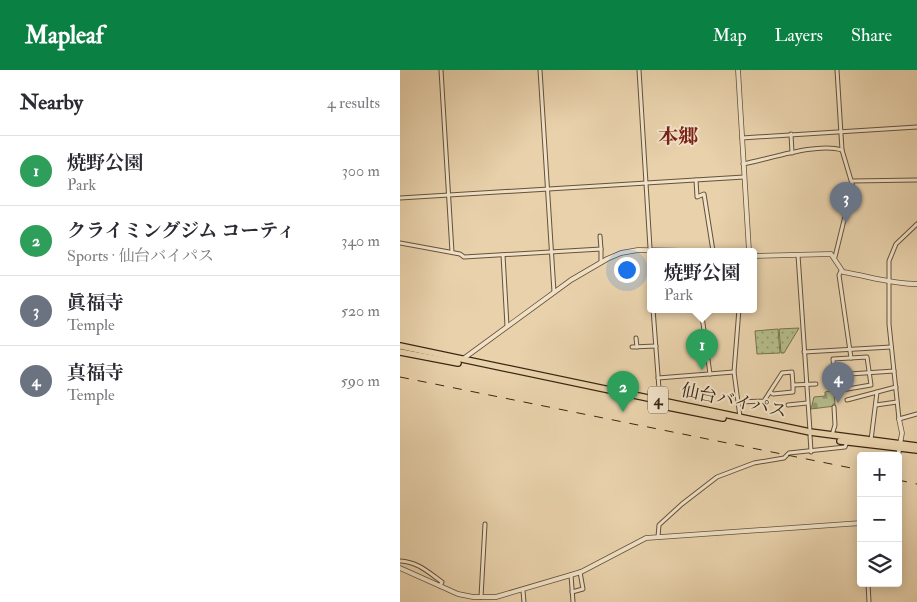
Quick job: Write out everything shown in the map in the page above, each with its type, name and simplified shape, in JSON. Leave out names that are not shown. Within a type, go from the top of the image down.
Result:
[{"type":"highway","name":"仙台バイパス","points":[[400,346],[659,403],[740,417],[847,442],[917,446]]},
{"type":"highway","name":"仙台バイパス","points":[[400,352],[810,433],[870,441],[917,450]]},
{"type":"street","points":[[441,70],[452,252]]},
{"type":"street","points":[[540,70],[554,292]]},
{"type":"street","points":[[638,70],[650,248]]},
{"type":"street","points":[[738,70],[749,248]]},
{"type":"street","points":[[835,257],[846,212],[852,200],[852,181],[842,150],[837,70]]},
{"type":"street","points":[[742,138],[917,127]]},
{"type":"street","points":[[791,134],[792,154]]},
{"type":"street","points":[[743,164],[829,148],[842,150]]},
{"type":"street","points":[[400,198],[744,177]]},
{"type":"street","points":[[696,180],[697,196],[704,194],[713,248]]},
{"type":"street","points":[[852,181],[917,180]]},
{"type":"street","points":[[899,452],[902,433],[891,347],[889,261],[893,248],[902,236],[917,224]]},
{"type":"street","points":[[600,236],[602,262]]},
{"type":"street","points":[[400,243],[452,252],[464,257],[601,249]]},
{"type":"street","points":[[461,360],[554,292],[602,262],[621,253],[647,250]]},
{"type":"street","points":[[757,256],[831,254],[835,257],[841,271],[839,275],[851,358]]},
{"type":"street","points":[[798,255],[811,452]]},
{"type":"street","points":[[503,256],[507,326]]},
{"type":"street","points":[[841,271],[876,277],[888,282],[917,284]]},
{"type":"street","points":[[653,313],[659,403]]},
{"type":"street","points":[[702,313],[710,374]]},
{"type":"street","points":[[739,313],[734,372],[740,417]]},
{"type":"street","points":[[636,338],[637,347]]},
{"type":"street","points":[[632,348],[656,346]]},
{"type":"street","points":[[804,352],[891,347]]},
{"type":"street","points":[[867,357],[870,372],[871,385],[836,391],[833,359],[867,357]]},
{"type":"street","points":[[834,375],[894,371]]},
{"type":"street","points":[[658,378],[734,372]]},
{"type":"street","points":[[738,402],[764,401],[782,373],[792,372],[793,392],[773,394],[770,392]]},
{"type":"street","points":[[793,385],[816,384]]},
{"type":"street","points":[[847,400],[896,386]]},
{"type":"street","points":[[856,389],[858,396]]},
{"type":"street","points":[[870,441],[877,392]]},
{"type":"street","points":[[876,405],[897,402]]},
{"type":"street","points":[[788,405],[807,403]]},
{"type":"street","points":[[832,436],[836,425],[834,407]]},
{"type":"street","points":[[899,418],[917,414]]},
{"type":"street","points":[[658,537],[659,525],[682,504],[717,477],[754,463],[784,458],[789,453],[846,447],[847,442]]},
{"type":"street","points":[[400,568],[458,594],[481,598],[504,596],[580,572],[604,561],[640,540],[658,537],[857,523]]},
{"type":"street","points":[[481,598],[485,524]]},
{"type":"street","points":[[400,561],[410,562],[426,571],[442,582],[440,586]]},
{"type":"street","points":[[423,577],[426,571]]},
{"type":"street","points":[[572,592],[583,589],[580,572]]},
{"type":"street","points":[[571,575],[573,602]]},
{"type":"street","points":[[868,587],[870,602]]},
{"type":"street","points":[[523,591],[524,602]]},
{"type":"green space","points":[[799,328],[784,353],[781,353],[779,329]]},
{"type":"green space","points":[[778,329],[780,353],[757,354],[755,331]]},
{"type":"green space","points":[[834,390],[835,406],[811,409],[814,397],[825,396],[825,392]]},
{"type":"railway","points":[[400,377],[857,469]]},
{"type":"railway","points":[[902,481],[917,484]]},
{"type":"place","name":"眞福寺","points":[[846,223]]},
{"type":"place","name":"焼野公園","points":[[702,370]]},
{"type":"place","name":"真福寺","points":[[838,403]]},
{"type":"place","name":"クライミングジム コーティ","points":[[623,412]]},
{"type":"district","name":"本郷","points":[[678,136]]}]
